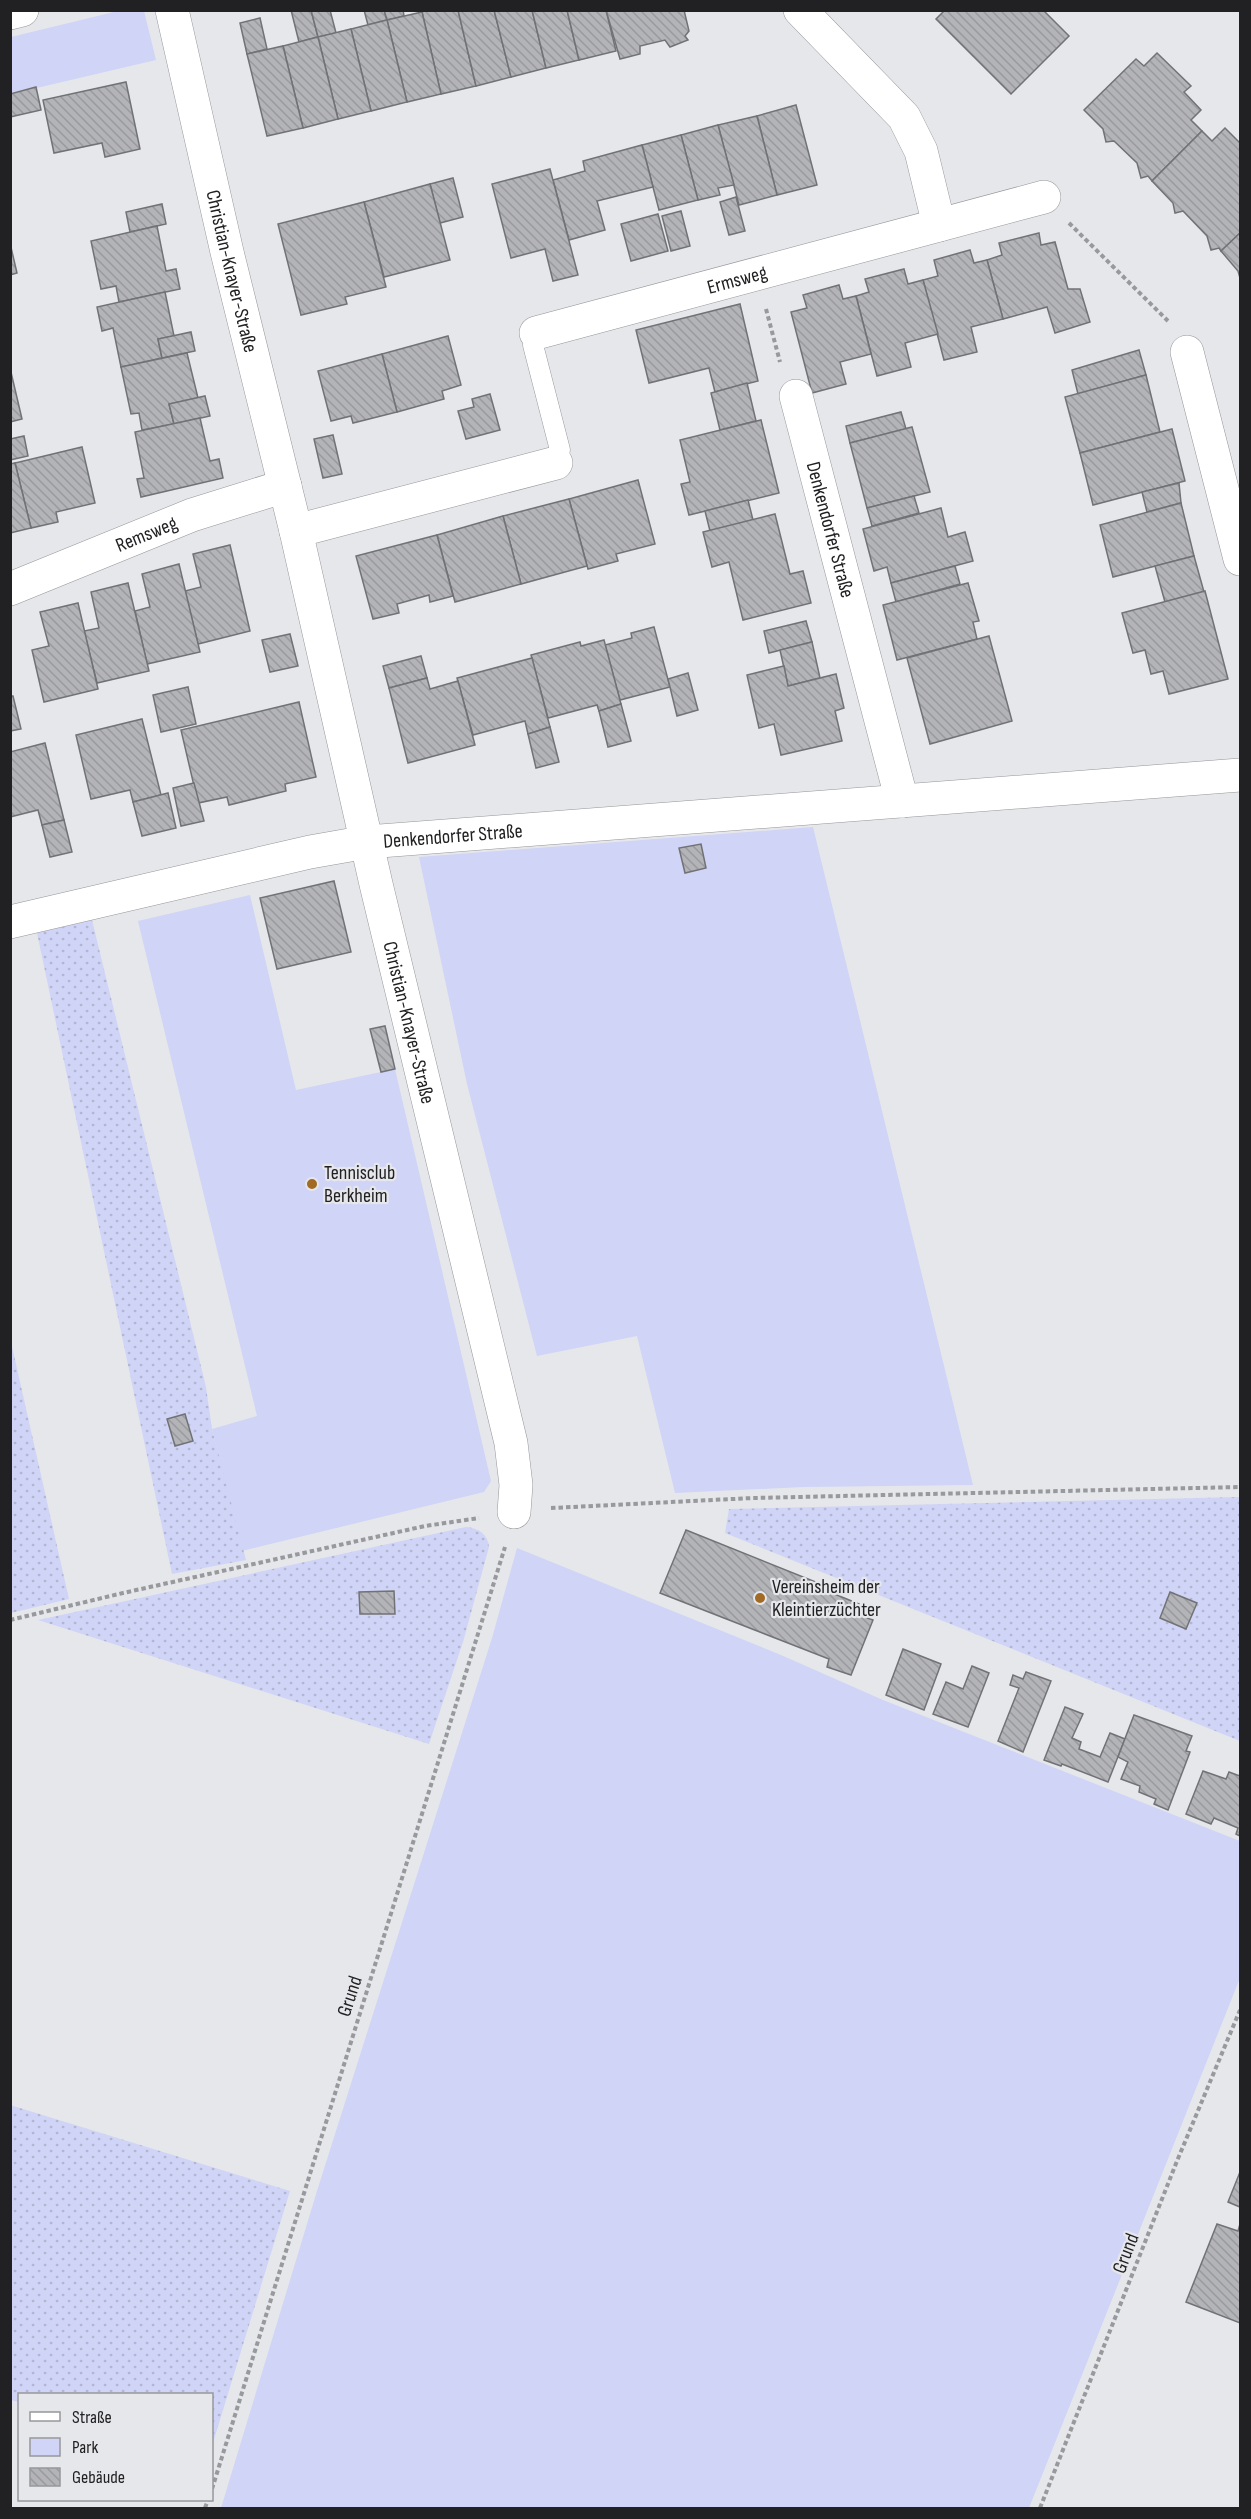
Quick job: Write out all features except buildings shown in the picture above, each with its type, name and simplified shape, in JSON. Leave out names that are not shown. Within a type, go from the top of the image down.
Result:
[{"type":"street","points":[[10,13],[22,10]]},
{"type":"street","name":"Christian-Knayer-Straße","points":[[171,10],[511,1443],[516,1485],[514,1512]]},
{"type":"street","points":[[800,10],[903,117],[921,151],[939,225]]},
{"type":"street","name":"Ermsweg","points":[[536,333],[1044,197]]},
{"type":"street","points":[[1187,352],[1240,559]]},
{"type":"street","name":"Denkendorfer Straße","points":[[796,396],[902,801]]},
{"type":"street","points":[[296,531],[556,463]]},
{"type":"street","name":"Remsweg","points":[[10,589],[192,515],[285,486]]},
{"type":"street","name":"Denkendorfer Straße","points":[[10,922],[310,852],[367,842],[1240,775]]},
{"type":"lane","points":[[536,333],[533,345],[560,450],[556,463]]},
{"type":"path","points":[[1044,197],[1170,323],[1180,336],[1187,352]]},
{"type":"path","points":[[757,273],[784,379],[796,396]]},
{"type":"path","points":[[10,1620],[425,1526],[514,1512],[568,1507],[753,1498],[1240,1487]]},
{"type":"path","name":"Grund","points":[[213,2486],[499,1567],[514,1512]]},
{"type":"path","name":"Grund","points":[[1040,2508],[1177,2161],[1240,2010]]},
{"type":"green space","points":[[118,11],[144,11],[156,60],[11,94],[11,37]]},
{"type":"green space","points":[[813,827],[973,1485],[804,1487],[675,1493],[637,1336],[537,1356],[467,1084],[419,857]]},
{"type":"green space","name":"Tennisclub Berkheim","points":[[250,895],[296,1090],[395,1069],[491,1481],[484,1492],[242,1551],[212,1429],[257,1416],[138,921]]},
{"type":"green space","points":[[92,920],[206,1387],[212,1429],[246,1560],[172,1574],[37,933]]},
{"type":"green space","points":[[11,1342],[69,1599],[10,1613]]},
{"type":"green space","points":[[1240,1497],[1240,1741],[725,1533],[729,1509]]},
{"type":"green space","points":[[466,1527],[482,1532],[489,1547],[463,1642],[429,1744],[38,1620]]},
{"type":"green space","points":[[517,1548],[781,1655],[883,1700],[1240,1841],[1240,1978],[1029,2508],[221,2508],[317,2191],[492,1638]]},
{"type":"green space","points":[[10,2105],[290,2191],[213,2443],[213,2393],[18,2393],[18,2402],[11,2400]]},
{"type":"place","name":"Tennisclub Berkheim","points":[[312,1184]]},
{"type":"place","name":"Vereinsheim der Kleintierzüchter","points":[[760,1598]]}]
